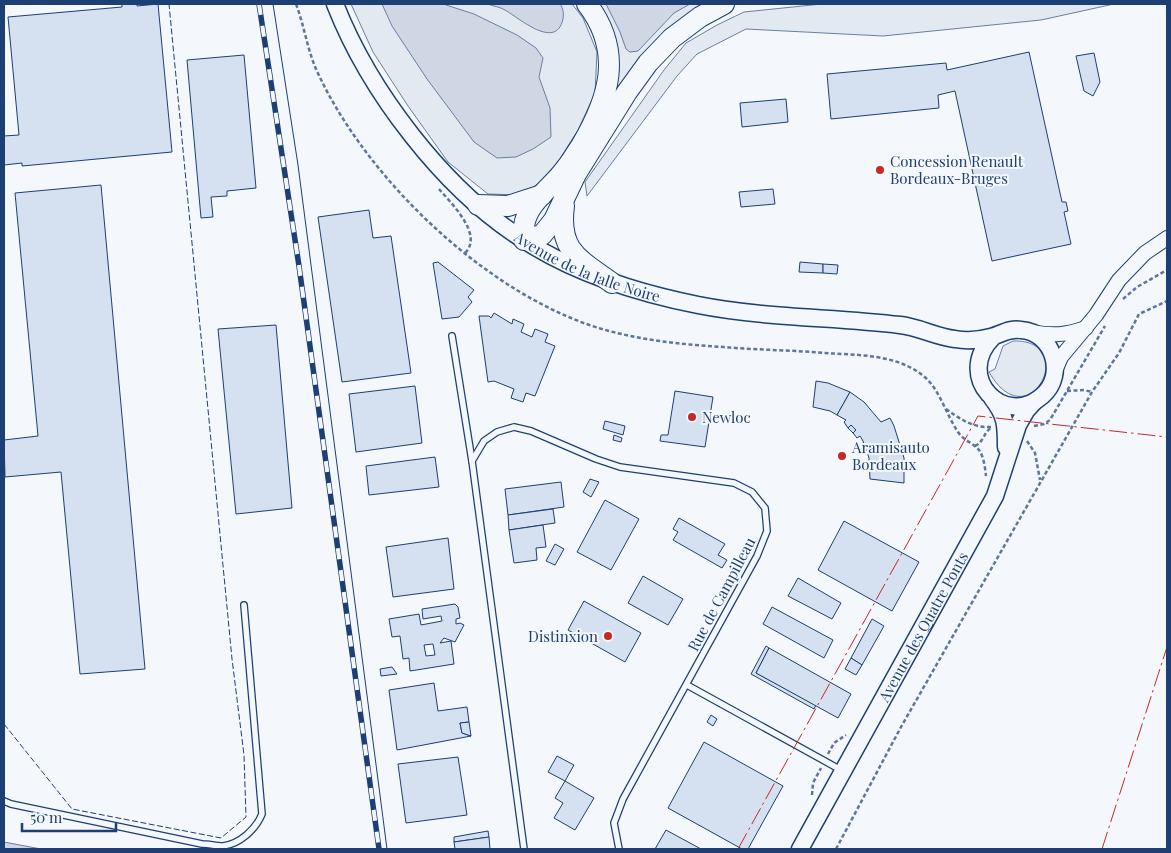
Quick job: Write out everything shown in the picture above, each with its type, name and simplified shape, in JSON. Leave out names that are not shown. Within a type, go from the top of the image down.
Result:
[{"type":"highway","points":[[587,4],[602,30],[608,53],[609,78],[604,101],[595,122],[567,168],[530,208],[523,226],[524,240],[537,237],[554,220],[576,174],[627,92],[648,63],[672,38],[724,4]]},
{"type":"highway","points":[[478,205],[508,206],[542,195]]},
{"type":"highway","points":[[565,196],[563,232],[567,246],[580,260],[612,283]]},
{"type":"main road","name":"Avenue de la Jalle Noire","points":[[335,4],[358,52],[411,134],[454,183],[478,205],[524,240],[552,256],[612,283],[670,299],[743,313],[904,325],[954,339],[970,340],[993,336]]},
{"type":"main road","points":[[978,374],[980,353],[993,336],[1000,333],[1012,330],[1032,332],[1050,348],[1054,359],[1055,371],[1052,384],[1045,394],[1035,401],[1022,406],[1009,406],[997,401],[987,392]]},
{"type":"main road","points":[[954,339],[970,357],[987,392],[1012,425]]},
{"type":"main road","name":"Avenue des Quatre Ponts","points":[[800,849],[995,496],[1007,459],[1012,425],[1035,401]]},
{"type":"street","points":[[1055,371],[1061,357],[1087,327],[1119,280],[1145,253],[1167,238]]},
{"type":"street","points":[[1032,332],[1060,335],[1087,327]]},
{"type":"lane","points":[[452,336],[472,461],[524,849]]},
{"type":"lane","name":"Rue de Campilleau","points":[[472,461],[484,442],[497,432],[514,428],[531,430],[596,459],[620,467],[734,483],[752,492],[764,508],[767,531],[757,556],[623,799],[614,822],[619,849]]},
{"type":"lane","points":[[4,801],[202,844],[223,846],[235,842],[249,832],[258,823],[262,814],[244,605]]},
{"type":"lane","points":[[687,685],[843,771]]},
{"type":"path","points":[[296,4],[316,69],[357,139],[390,180],[434,226],[486,270],[541,304],[592,326],[652,339],[721,347],[858,355],[897,362],[922,375],[932,384],[957,431],[975,446],[988,430],[997,425],[1037,425],[1048,423],[1106,325]]},
{"type":"path","points":[[1121,302],[1137,287],[1167,270]]},
{"type":"path","points":[[836,849],[905,719],[1092,392],[1119,353],[1139,314],[1167,301]]},
{"type":"path","points":[[1067,391],[1084,390],[1092,392]]},
{"type":"shaded area","points":[[351,4],[572,4],[583,18],[597,52],[595,93],[578,130],[549,176],[522,195],[488,194],[448,162],[408,106],[373,52]]},
{"type":"shaded area","points":[[382,4],[443,4],[474,14],[517,35],[536,48],[543,58],[539,77],[550,108],[551,137],[516,157],[497,158],[474,142],[427,79],[392,26]]},
{"type":"shaded area","points":[[487,4],[560,4],[563,11],[563,19],[559,28],[553,32],[545,32],[537,30],[503,9]]},
{"type":"shaded area","points":[[596,4],[707,4],[611,103]]},
{"type":"shaded area","points":[[606,4],[690,4],[674,13],[638,51],[630,52],[626,49]]},
{"type":"shaded area","points":[[822,4],[1114,4],[1041,20],[883,36],[746,29],[697,54],[677,76],[587,196],[585,182],[664,70],[686,43],[744,12]]},
{"type":"shaded area","points":[[1013,341],[1033,345],[1044,355],[1046,368],[1042,382],[1032,392],[1019,396],[1004,391],[989,372],[995,369],[1003,346]]},
{"type":"shaded area","points":[[4,842],[41,849],[4,849]]},
{"type":"building","points":[[122,4],[137,4],[137,6],[158,4],[172,152],[22,166],[22,163],[4,165],[4,136],[19,135],[8,17],[122,7]]},
{"type":"building","points":[[1029,52],[1062,202],[1066,202],[1068,211],[1064,212],[1071,244],[992,261],[955,91],[938,95],[939,108],[831,119],[827,74],[946,63],[947,70]]},
{"type":"building","points":[[1094,53],[1100,82],[1093,96],[1084,91],[1076,56]]},
{"type":"building","points":[[244,55],[256,188],[227,191],[227,196],[211,197],[213,217],[201,218],[187,60]]},
{"type":"building","points":[[786,99],[788,122],[742,127],[740,103]]},
{"type":"building","points":[[101,185],[145,669],[80,674],[61,472],[5,477],[4,440],[38,436],[15,193]]},
{"type":"building","points":[[773,189],[775,204],[741,207],[739,192]]},
{"type":"building","points":[[369,210],[373,238],[391,236],[411,373],[342,382],[318,217]]},
{"type":"building","points":[[438,262],[474,290],[468,297],[472,302],[459,317],[442,319],[433,263]]},
{"type":"building","points":[[800,262],[823,264],[823,273],[799,272]]},
{"type":"building","points":[[823,264],[838,265],[837,274],[823,273]]},
{"type":"building","points":[[494,313],[512,324],[513,319],[524,324],[521,332],[532,337],[535,329],[548,334],[545,342],[555,346],[535,396],[526,393],[523,402],[511,398],[514,389],[494,381],[488,382],[479,316],[489,316],[491,318]]},
{"type":"building","points":[[276,325],[292,508],[236,514],[218,329]]},
{"type":"building","points":[[816,381],[828,383],[850,392],[837,415],[830,411],[813,407]]},
{"type":"building","points":[[415,386],[422,443],[356,452],[349,394]]},
{"type":"building","points":[[675,391],[713,397],[705,447],[660,441],[661,435],[668,435]]},
{"type":"building","points":[[850,392],[864,402],[881,422],[890,418],[904,458],[904,483],[870,479],[869,458],[863,441],[860,436],[857,438],[853,433],[856,430],[851,425],[848,428],[844,422],[846,420],[837,415]]},
{"type":"building","points":[[605,421],[625,426],[623,435],[603,429]]},
{"type":"building","points":[[851,425],[856,430],[853,433],[848,428]]},
{"type":"building","points":[[614,435],[622,438],[621,442],[613,440]]},
{"type":"building","points":[[435,457],[439,487],[369,495],[366,466]]},
{"type":"building","points":[[590,479],[599,482],[591,497],[583,492]]},
{"type":"building","points":[[561,482],[564,507],[508,515],[505,489]]},
{"type":"building","points":[[605,500],[639,519],[611,570],[577,552]]},
{"type":"building","points":[[553,509],[555,523],[509,530],[508,515]]},
{"type":"building","points":[[679,518],[725,544],[718,555],[727,560],[722,568],[673,540],[678,532],[673,529]]},
{"type":"building","points":[[844,521],[919,562],[892,611],[818,570]]},
{"type":"building","points":[[543,525],[546,547],[536,548],[537,560],[514,563],[509,530]]},
{"type":"building","points":[[448,538],[454,589],[393,597],[386,547]]},
{"type":"building","points":[[555,544],[564,549],[555,565],[546,561]]},
{"type":"building","points":[[643,576],[683,599],[668,625],[628,603]]},
{"type":"building","points":[[798,578],[841,603],[832,619],[788,596]]},
{"type":"building","points":[[584,601],[641,633],[625,662],[568,630]]},
{"type":"building","points":[[455,604],[458,607],[460,618],[456,619],[456,624],[464,625],[455,642],[444,638],[440,643],[451,641],[454,664],[410,671],[409,658],[403,659],[400,636],[392,637],[389,619],[419,614],[421,625],[442,621],[441,616],[423,619],[422,609]],"holes":[[[433,644],[435,655],[426,656],[424,645]]]},
{"type":"building","points":[[772,607],[833,640],[824,658],[763,624]]},
{"type":"building","points":[[872,619],[884,626],[862,665],[851,658]]},
{"type":"building","points":[[766,646],[769,648],[756,673],[816,705],[814,709],[751,674]]},
{"type":"building","points":[[769,648],[851,694],[838,718],[756,673]]},
{"type":"building","points":[[851,658],[862,665],[856,675],[845,669]]},
{"type":"building","points":[[392,667],[397,674],[381,676],[380,669]]},
{"type":"building","points":[[434,683],[438,711],[467,707],[469,722],[460,723],[462,733],[471,736],[397,750],[389,690]]},
{"type":"building","points":[[711,715],[717,719],[713,726],[707,722]]},
{"type":"building","points":[[469,722],[471,736],[462,733],[460,723]]},
{"type":"building","points":[[704,742],[783,786],[748,849],[742,849],[668,808]]},
{"type":"building","points":[[557,756],[574,765],[565,781],[548,772]]},
{"type":"building","points":[[458,757],[467,815],[406,823],[398,764]]},
{"type":"building","points":[[565,781],[594,798],[575,830],[554,818],[563,803],[555,798]]},
{"type":"building","points":[[666,830],[701,849],[655,849]]},
{"type":"building","points":[[488,831],[489,837],[454,842],[454,837]]},
{"type":"building","points":[[489,837],[490,849],[455,849],[454,842]]},
{"type":"tram line","points":[[273,4],[298,165],[387,849]]},
{"type":"railway","points":[[259,4],[299,266],[379,849]]},
{"type":"fence","points":[[4,724],[72,809],[221,838],[246,817],[244,755],[232,659],[169,4]]},
{"type":"power","points":[[738,849],[978,416],[1167,437]]},
{"type":"power","points":[[1102,849],[1167,647]]},
{"type":"place","name":"Concession Renault Bordeaux-Bruges","points":[[880,170]]},
{"type":"place","name":"Newloc","points":[[692,417]]},
{"type":"place","name":"Aramisauto Bordeaux","points":[[842,456]]},
{"type":"place","name":"Distinxion","points":[[608,636]]}]
